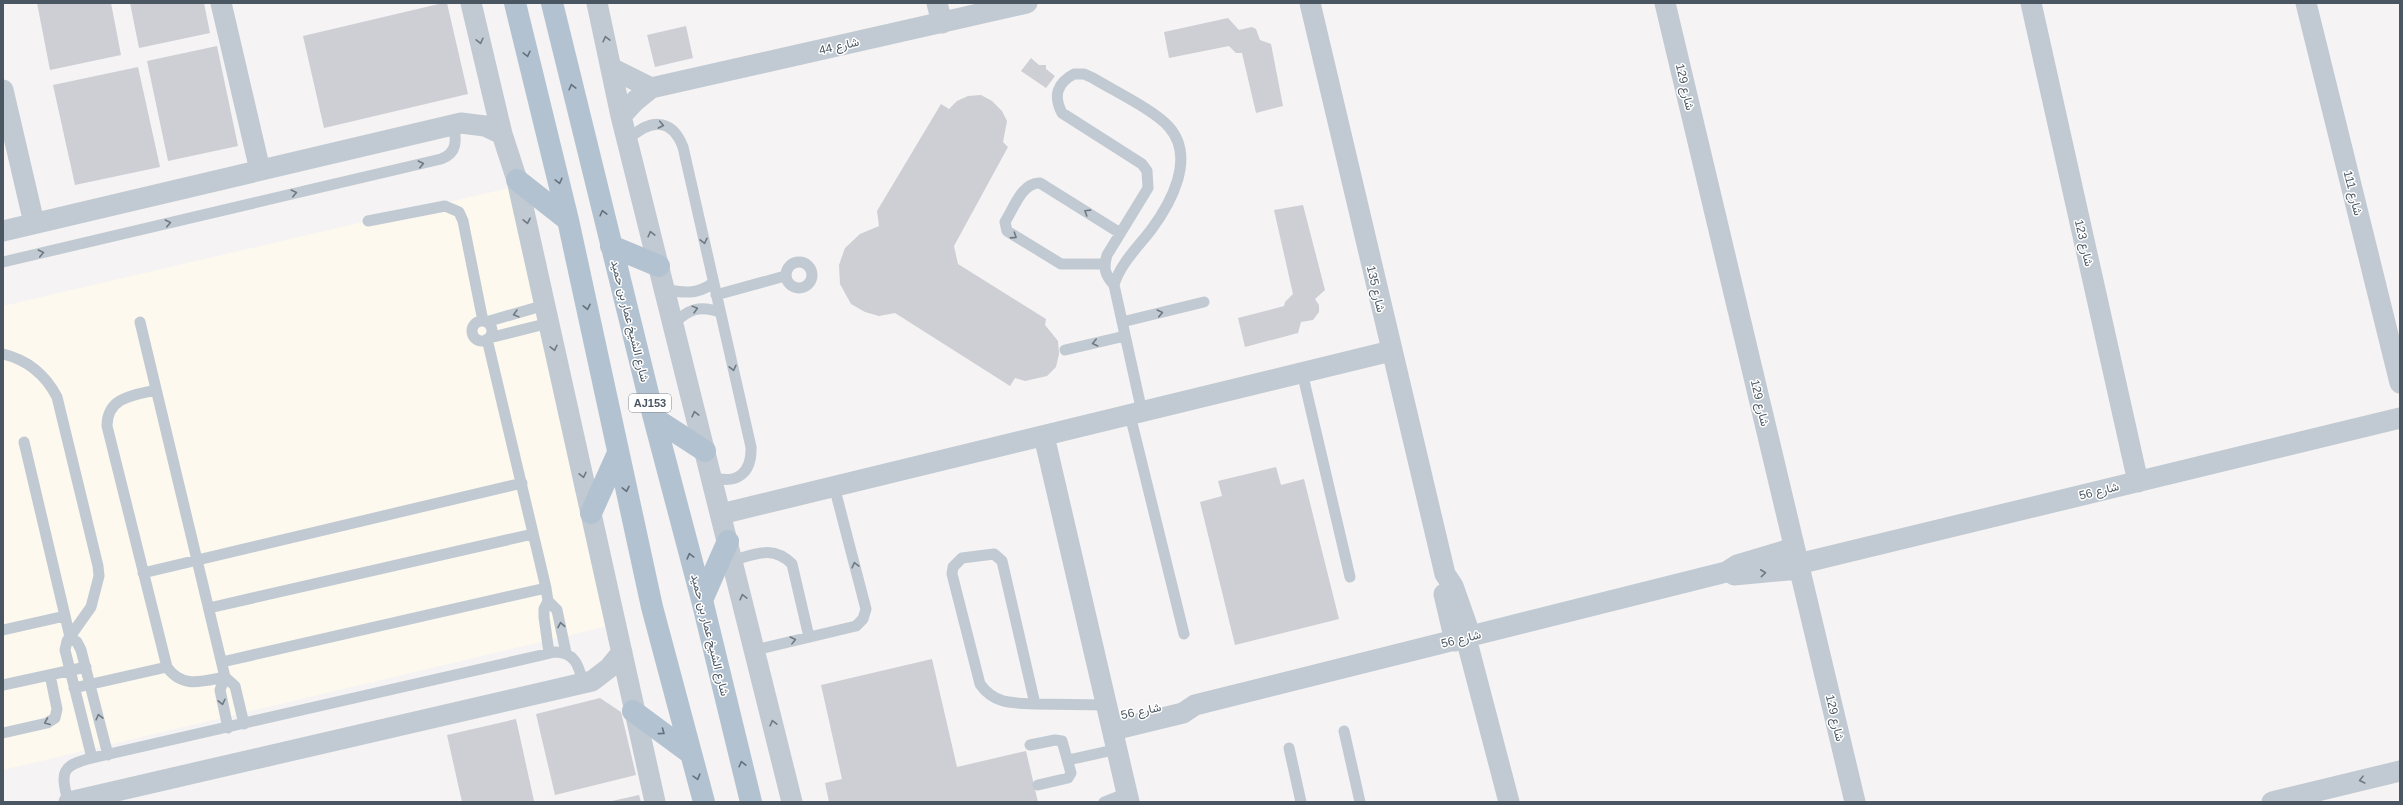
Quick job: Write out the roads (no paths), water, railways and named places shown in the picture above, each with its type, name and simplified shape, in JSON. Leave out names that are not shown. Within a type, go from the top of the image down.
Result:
[{"type":"main road","points":[[515,3],[568,220],[652,607],[704,802]]},
{"type":"main road","name":"شارع الشيخ عمار بن حميد","points":[[552,3],[611,246],[702,600],[751,802]]},
{"type":"main road","points":[[518,180],[568,220]]},
{"type":"main road","points":[[611,246],[659,266]]},
{"type":"main road","points":[[654,418],[705,451]]},
{"type":"main road","points":[[591,513],[618,453]]},
{"type":"main road","points":[[702,600],[731,550]]},
{"type":"main road","points":[[631,702],[690,753]]},
{"type":"street","points":[[221,3],[260,170]]},
{"type":"street","points":[[472,3],[502,134],[518,180],[622,652],[631,702],[655,802]]},
{"type":"street","points":[[597,3],[613,69],[621,116],[731,550],[792,802]]},
{"type":"street","points":[[937,3],[942,23]]},
{"type":"street","name":"شارع 44","points":[[621,116],[635,101],[651,88],[1027,3]]},
{"type":"street","name":"شارع 135","points":[[1310,3],[1391,351],[1445,574],[1454,586],[1464,639],[1509,802]]},
{"type":"street","name":"شارع 129","points":[[1665,3],[1855,802]]},
{"type":"street","name":"شارع 123","points":[[2031,3],[2138,482]]},
{"type":"street","name":"شارع 111","points":[[2306,3],[2400,383]]},
{"type":"street","points":[[613,69],[651,88]]},
{"type":"street","points":[[3,90],[34,223]]},
{"type":"street","points":[[458,123],[482,106],[492,92]]},
{"type":"street","points":[[3,231],[458,123],[484,126],[502,134]]},
{"type":"street","points":[[721,514],[1391,351]]},
{"type":"street","name":"شارع 56","points":[[1112,725],[1182,703],[1195,705],[1464,639],[1726,572],[1739,576],[1798,560],[2138,482],[2400,418]]},
{"type":"street","points":[[1044,436],[1128,797]]},
{"type":"street","points":[[68,802],[117,797],[588,682],[609,668],[622,652]]},
{"type":"street","points":[[588,682],[612,685],[631,702]]},
{"type":"street","points":[[2272,802],[2400,771]]},
{"type":"lane","points":[[1114,285],[1119,271],[1155,224],[1169,201],[1181,167],[1181,153],[1177,139],[1169,127],[1158,118],[1093,78],[1084,74],[1074,74],[1059,86],[1056,95],[1057,104],[1062,113],[1142,164],[1147,171],[1148,188],[1120,233],[1104,264],[1105,272],[1114,285],[1125,336],[1136,413],[1184,634]]},
{"type":"lane","points":[[3,262],[441,159],[450,154],[455,146],[458,123]]},
{"type":"lane","points":[[628,140],[637,130],[648,125],[665,126],[678,136],[751,447],[751,459],[746,471],[736,478],[724,481],[712,477]]},
{"type":"lane","points":[[1104,264],[1061,264],[1007,231],[1006,222],[1027,186],[1033,182],[1040,183],[1120,233]]},
{"type":"lane","points":[[368,221],[445,206],[459,212],[463,221],[485,321],[492,331],[488,339],[546,588],[548,601],[544,613],[549,654]]},
{"type":"lane","points":[[716,295],[785,276]]},
{"type":"lane","points":[[664,289],[691,293],[703,290],[713,283]]},
{"type":"lane","points":[[1122,322],[1204,302]]},
{"type":"lane","points":[[673,324],[684,313],[698,308],[720,312]]},
{"type":"lane","points":[[547,314],[488,339],[476,338],[472,331],[476,324],[485,321],[547,314]]},
{"type":"lane","points":[[140,322],[222,662],[225,676],[220,690],[228,728]]},
{"type":"lane","points":[[1065,350],[1125,336]]},
{"type":"lane","points":[[3,354],[25,362],[35,368],[47,381],[57,397],[98,566],[95,597],[70,637],[65,650],[92,758]]},
{"type":"lane","points":[[1302,372],[1350,578]]},
{"type":"lane","points":[[156,390],[125,397],[113,406],[107,419],[142,573],[167,667],[176,677],[188,682],[225,676]]},
{"type":"lane","points":[[24,442],[70,637],[80,646],[108,755]]},
{"type":"lane","points":[[142,573],[522,484]]},
{"type":"lane","points":[[755,650],[856,626],[863,619],[866,609],[834,486]]},
{"type":"lane","points":[[209,608],[533,534]]},
{"type":"lane","points":[[731,550],[772,552],[783,555],[792,564],[809,636]]},
{"type":"lane","points":[[1035,704],[1002,561],[994,554],[962,558],[956,562],[952,574],[980,684],[986,693],[996,700],[1008,703],[1035,704],[1112,725]]},
{"type":"lane","points":[[222,662],[546,588]]},
{"type":"lane","points":[[548,601],[557,610],[566,653],[577,662],[588,682]]},
{"type":"lane","points":[[3,630],[65,616]]},
{"type":"lane","points":[[68,802],[63,782],[67,768],[72,763],[549,654],[566,653]]},
{"type":"lane","points":[[3,685],[86,667]]},
{"type":"lane","points":[[74,688],[167,667]]},
{"type":"lane","points":[[3,733],[47,723],[55,718],[57,709],[50,675]]},
{"type":"lane","points":[[225,676],[235,686],[244,724]]},
{"type":"lane","points":[[1068,760],[1112,725]]},
{"type":"lane","points":[[1344,731],[1360,802]]},
{"type":"lane","points":[[1030,745],[1058,739],[1062,741],[1068,760],[1070,776],[1038,786]]},
{"type":"lane","points":[[1289,748],[1301,802]]},
{"type":"lane","points":[[1104,802],[1128,797]]}]
